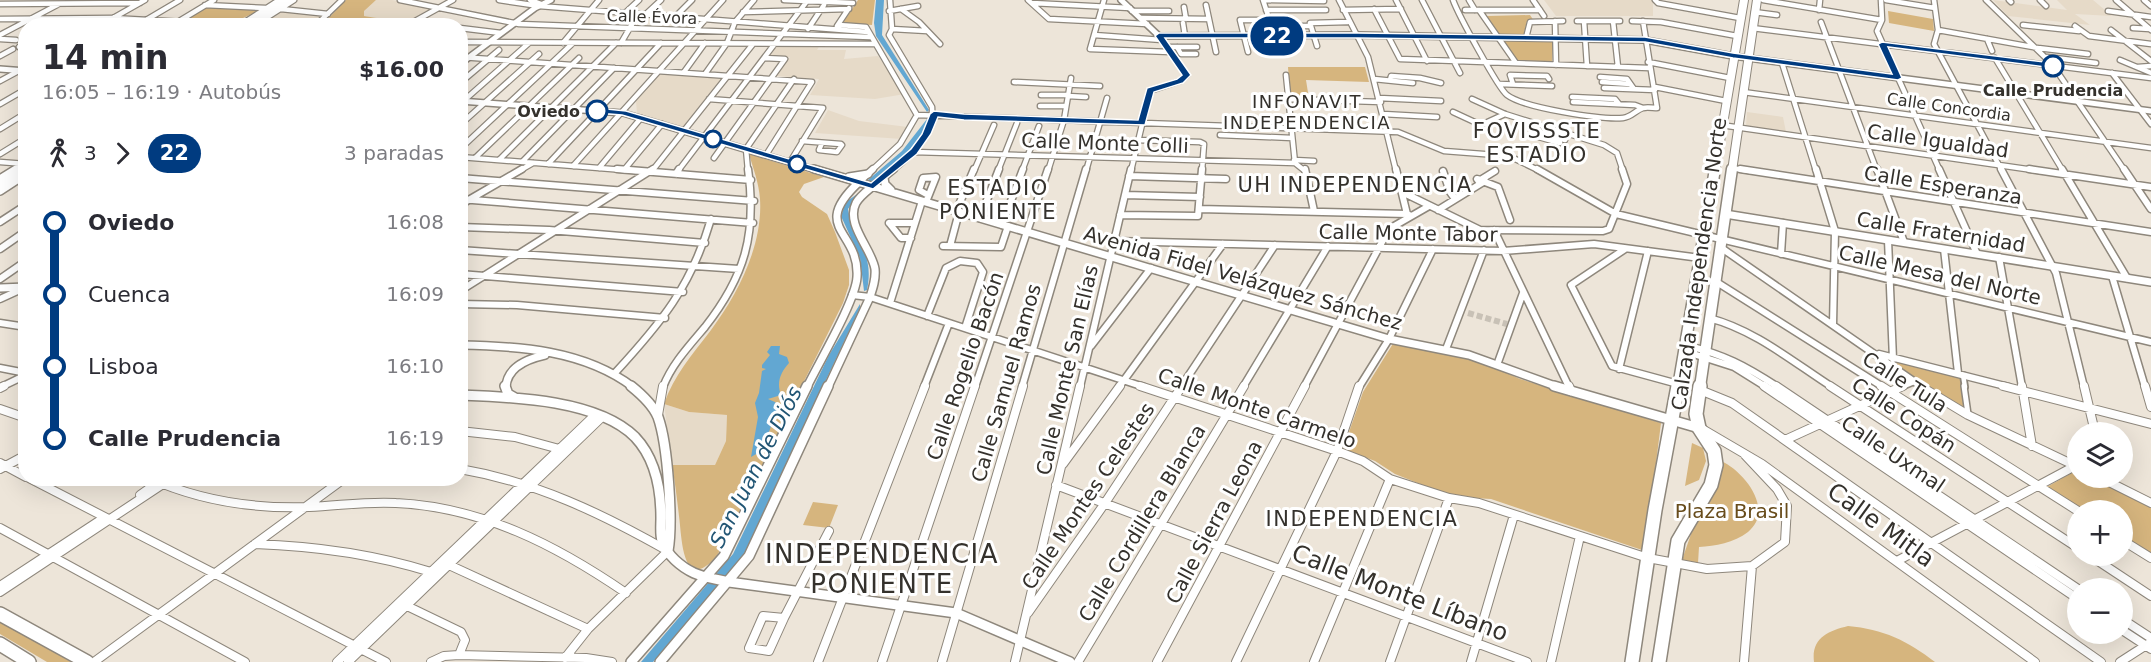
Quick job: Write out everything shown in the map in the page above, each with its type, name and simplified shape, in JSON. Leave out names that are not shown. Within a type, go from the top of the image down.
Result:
[{"type":"main road","points":[[259,18],[286,0]]},
{"type":"main road","name":"Calzada Independencia Norte","points":[[1632,662],[1655,510],[1744,0]]},
{"type":"main road","name":"Calzada Independencia Norte","points":[[1659,662],[1678,541],[1711,485],[1716,465],[1714,451],[1699,428],[1696,414],[1730,168],[1757,0]]},
{"type":"main road","points":[[0,185],[18,171]]},
{"type":"main road","points":[[0,614],[87,662]]},
{"type":"main road","points":[[0,644],[29,662]]},
{"type":"street","points":[[0,4],[6,0]]},
{"type":"street","points":[[33,18],[67,0]]},
{"type":"street","points":[[149,18],[180,0]]},
{"type":"street","points":[[183,18],[214,0]]},
{"type":"street","points":[[238,7],[249,0]]},
{"type":"street","points":[[255,18],[279,0]]},
{"type":"street","points":[[262,18],[294,0]]},
{"type":"street","points":[[324,18],[342,0]]},
{"type":"street","name":"Calle Évora","points":[[400,0],[514,23],[783,34],[869,34]]},
{"type":"street","points":[[419,18],[453,0]]},
{"type":"street","points":[[499,0],[869,34]]},
{"type":"street","points":[[530,0],[541,5]]},
{"type":"street","points":[[469,58],[514,23],[551,0]]},
{"type":"street","points":[[563,43],[599,0]]},
{"type":"street","points":[[625,13],[639,0]]},
{"type":"street","points":[[646,14],[661,0]]},
{"type":"street","points":[[675,17],[692,0]]},
{"type":"street","points":[[573,166],[723,0]]},
{"type":"street","points":[[705,74],[727,43],[735,22],[754,0]]},
{"type":"street","points":[[784,0],[854,2]]},
{"type":"street","points":[[660,662],[749,556],[870,297],[875,269],[873,257],[854,219],[853,210],[861,197],[914,152],[929,129],[934,114],[932,107],[889,35],[892,29],[890,0]]},
{"type":"street","points":[[1104,0],[1090,49],[1197,47]]},
{"type":"street","points":[[1121,0],[1147,24],[1168,49]]},
{"type":"street","points":[[1280,52],[1263,0],[1324,1]]},
{"type":"street","points":[[1199,208],[1409,215],[1368,57],[1358,35],[1348,22],[1339,0]]},
{"type":"street","points":[[1396,0],[1427,61]]},
{"type":"street","points":[[1422,0],[1460,73]]},
{"type":"street","points":[[1453,0],[1458,15],[1471,38],[1507,95],[1590,118],[1624,118],[1632,116],[1643,108]]},
{"type":"street","points":[[1469,0],[1500,38],[1516,63]]},
{"type":"street","points":[[1533,0],[1544,16]]},
{"type":"street","points":[[1763,0],[1882,20]]},
{"type":"street","points":[[1819,10],[1820,0]]},
{"type":"street","points":[[1881,0],[1882,20],[1877,31],[1977,254]]},
{"type":"street","points":[[1886,0],[1935,8]]},
{"type":"street","points":[[1934,0],[1938,30],[1934,44],[2056,273],[2092,422]]},
{"type":"street","points":[[1986,0],[2046,57],[2151,209]]},
{"type":"street","points":[[2040,0],[2046,6]]},
{"type":"street","points":[[2116,0],[2151,30]]},
{"type":"street","points":[[2144,0],[2150,4]]},
{"type":"street","points":[[0,4],[142,1]]},
{"type":"street","points":[[112,18],[142,1]]},
{"type":"street","points":[[676,174],[807,1]]},
{"type":"street","points":[[804,34],[827,1]]},
{"type":"street","points":[[1655,1],[1740,18]]},
{"type":"street","points":[[839,25],[854,2]]},
{"type":"street","points":[[1030,2],[1169,11]]},
{"type":"street","points":[[1030,2],[1049,19],[1147,24]]},
{"type":"street","points":[[205,5],[266,8]]},
{"type":"street","points":[[1206,5],[1216,52]]},
{"type":"street","points":[[889,11],[918,6]]},
{"type":"street","points":[[1184,7],[1185,36]]},
{"type":"street","points":[[280,9],[328,14]]},
{"type":"street","points":[[743,12],[849,9]]},
{"type":"street","points":[[901,9],[940,44]]},
{"type":"street","points":[[1374,9],[1400,59],[1649,68]]},
{"type":"street","points":[[1343,10],[1401,9]]},
{"type":"street","points":[[1266,10],[1326,10]]},
{"type":"street","points":[[1465,10],[1540,10]]},
{"type":"street","points":[[2133,14],[2107,11],[2151,15]]},
{"type":"street","points":[[1755,12],[1776,15]]},
{"type":"street","points":[[499,160],[619,43],[638,14]]},
{"type":"street","points":[[1141,18],[1184,21],[1209,19]]},
{"type":"street","points":[[0,19],[18,19]]},
{"type":"street","points":[[1248,52],[1240,20],[1269,20],[1302,26],[1310,26],[1312,22],[1348,22]]},
{"type":"street","points":[[1300,20],[1305,33]]},
{"type":"street","points":[[1555,21],[1556,65]]},
{"type":"street","points":[[1526,38],[1530,22],[1563,21]]},
{"type":"street","points":[[1577,21],[1620,21]]},
{"type":"street","points":[[1584,21],[1587,66]]},
{"type":"street","points":[[1613,21],[1618,67]]},
{"type":"street","points":[[1632,21],[1661,22],[1737,36]]},
{"type":"street","points":[[1573,99],[1658,108],[1649,68],[1643,21]]},
{"type":"street","points":[[1821,22],[1904,242]]},
{"type":"street","points":[[2023,23],[2077,28],[2090,36],[2151,44]]},
{"type":"street","points":[[631,662],[709,578],[729,548],[852,295],[858,271],[855,259],[836,219],[836,211],[847,192],[899,147],[913,126],[917,115],[866,27],[839,25],[826,29]]},
{"type":"street","points":[[1310,26],[1317,46]]},
{"type":"street","points":[[0,37],[18,27]]},
{"type":"street","points":[[1752,28],[2112,73],[2151,75]]},
{"type":"street","points":[[2133,28],[2151,30]]},
{"type":"street","points":[[468,29],[501,33]]},
{"type":"street","points":[[892,29],[927,31]]},
{"type":"street","points":[[1938,30],[2038,48],[2088,54]]},
{"type":"street","points":[[2111,30],[2151,64]]},
{"type":"street","points":[[1094,35],[1160,38],[1358,35],[1415,38],[1645,40],[1782,63],[2151,111]]},
{"type":"street","points":[[1259,36],[1264,52]]},
{"type":"street","points":[[0,37],[16,40]]},
{"type":"street","points":[[1987,39],[1992,51]]},
{"type":"street","points":[[468,42],[875,44]]},
{"type":"street","points":[[468,97],[529,43]]},
{"type":"street","points":[[468,142],[573,43]]},
{"type":"street","points":[[548,164],[661,43]]},
{"type":"street","points":[[684,72],[705,43]]},
{"type":"street","points":[[468,282],[584,209],[651,170],[753,44]]},
{"type":"street","points":[[0,56],[18,47]]},
{"type":"street","points":[[1177,47],[1180,53],[1196,54]]},
{"type":"street","name":"Calle Monte San Elías","points":[[1014,662],[1150,90],[1180,81],[1187,75],[1168,49]]},
{"type":"street","points":[[468,76],[499,50]]},
{"type":"street","points":[[468,118],[538,54]]},
{"type":"street","points":[[2046,57],[2096,63]]},
{"type":"street","points":[[469,58],[750,76],[813,83],[766,155]]},
{"type":"street","points":[[475,158],[579,58]]},
{"type":"street","points":[[714,158],[784,58],[764,58]]},
{"type":"street","points":[[1995,58],[2127,278]]},
{"type":"street","points":[[2120,60],[2151,75]]},
{"type":"street","points":[[1648,62],[1730,78]]},
{"type":"street","points":[[1782,63],[1835,231],[1833,325]]},
{"type":"street","points":[[2138,67],[2151,64]]},
{"type":"street","points":[[522,162],[614,68]]},
{"type":"street","points":[[1,70],[18,69]]},
{"type":"street","points":[[0,81],[18,72]]},
{"type":"street","points":[[2112,73],[2151,124]]},
{"type":"street","points":[[1286,75],[1294,162],[1305,169],[1314,211]]},
{"type":"street","points":[[1500,84],[1550,80],[1546,76],[1510,75],[1512,82]]},
{"type":"street","name":"Calle Rogelio Bacón","points":[[882,662],[1053,156],[1064,120],[1071,78]]},
{"type":"street","points":[[1374,79],[1441,83]]},
{"type":"street","points":[[565,657],[588,629],[668,551],[671,539],[658,415],[660,396],[672,369],[720,307],[739,269],[753,223],[754,201],[746,149],[794,80]]},
{"type":"street","points":[[1014,82],[1100,86]]},
{"type":"street","points":[[1512,82],[1552,86]]},
{"type":"street","points":[[1026,90],[1028,83]]},
{"type":"street","points":[[1634,89],[1630,84],[1602,83],[1634,89],[1655,88],[1726,101]]},
{"type":"street","name":"Calle Concordia","points":[[1743,92],[2151,148]]},
{"type":"street","points":[[0,104],[18,94]]},
{"type":"street","points":[[1041,95],[1086,97]]},
{"type":"street","name":"Calle Samuel Ramos","points":[[942,662],[1107,98]]},
{"type":"street","points":[[709,99],[823,108],[790,162]]},
{"type":"street","points":[[1288,99],[1441,100]]},
{"type":"street","points":[[1472,99],[1563,142]]},
{"type":"street","name":"Avenida Fidel Velázquez Sánchez","points":[[468,102],[623,112],[897,193],[926,199],[958,212],[1389,339],[1446,349],[1571,392],[1699,428]]},
{"type":"street","points":[[1040,106],[1066,106]]},
{"type":"street","points":[[1453,112],[1481,124],[1505,114]]},
{"type":"street","points":[[1383,114],[1437,117]]},
{"type":"street","name":"Calle Mesa del Norte","points":[[917,115],[1406,133],[1444,151],[1509,156],[1520,159],[1616,214],[1704,235],[1720,243],[1781,254],[2151,342]]},
{"type":"street","points":[[0,129],[18,118]]},
{"type":"street","points":[[599,168],[641,118]]},
{"type":"street","points":[[980,218],[1017,123]]},
{"type":"street","points":[[624,170],[662,124]]},
{"type":"street","points":[[994,125],[946,246],[1001,247],[1005,225],[1039,126]]},
{"type":"street","name":"Calle Igualdad","points":[[1721,125],[2151,187]]},
{"type":"street","points":[[1404,194],[1480,230],[1607,230],[1616,214],[1627,184],[1617,153],[1604,145],[1533,133]]},
{"type":"street","points":[[1220,135],[1292,138]]},
{"type":"street","points":[[1120,215],[1197,217],[1202,178],[1203,143],[1137,140]]},
{"type":"street","points":[[802,141],[822,143]]},
{"type":"street","points":[[0,154],[18,143]]},
{"type":"street","name":"Calle Monte Colli","points":[[914,152],[1133,159],[1314,161]]},
{"type":"street","points":[[468,158],[624,170],[651,170],[751,180]]},
{"type":"street","points":[[0,162],[18,164]]},
{"type":"street","points":[[469,200],[533,163]]},
{"type":"street","name":"Calle Esperanza","points":[[1730,168],[2151,232]]},
{"type":"street","points":[[0,179],[18,169]]},
{"type":"street","points":[[1443,171],[1450,192],[1455,199]]},
{"type":"street","points":[[1438,210],[1495,171]]},
{"type":"street","points":[[838,176],[855,177],[868,174]]},
{"type":"street","points":[[838,176],[845,183],[847,192]]},
{"type":"street","points":[[1129,177],[1227,179]]},
{"type":"street","points":[[884,178],[886,186],[897,193]]},
{"type":"street","points":[[0,191],[18,179]]},
{"type":"street","points":[[468,179],[754,201]]},
{"type":"street","points":[[1482,181],[1498,186],[1510,220]]},
{"type":"street","points":[[861,197],[878,192],[897,193]]},
{"type":"street","points":[[1125,195],[1200,197]]},
{"type":"street","points":[[890,303],[915,223],[926,199]]},
{"type":"street","points":[[469,200],[753,223]]},
{"type":"street","name":"Calle Sierra Leona","points":[[1157,662],[1389,230],[1409,215],[1429,206]]},
{"type":"street","points":[[0,222],[18,210]]},
{"type":"street","name":"Calle Fraternidad","points":[[1725,214],[2151,282]]},
{"type":"street","points":[[615,374],[665,318],[683,292],[696,267],[711,219]]},
{"type":"street","points":[[910,238],[901,238],[889,223],[915,223]]},
{"type":"street","points":[[1781,254],[1783,223]]},
{"type":"street","points":[[468,227],[552,230],[705,243]]},
{"type":"street","points":[[1494,230],[1571,392]]},
{"type":"street","points":[[0,249],[18,237]]},
{"type":"street","points":[[1888,240],[1893,367]]},
{"type":"street","name":"Calle Monte Tabor","points":[[1114,241],[1503,251],[1594,244],[1700,258]]},
{"type":"street","points":[[1720,243],[1912,382],[1968,415],[2067,462]]},
{"type":"street","points":[[1061,467],[1223,244]]},
{"type":"street","name":"Calle Montes Celestes","points":[[1026,616],[1105,503],[1275,245]]},
{"type":"street","name":"Calle Cordillera Blanca","points":[[1078,662],[1328,246]]},
{"type":"street","points":[[1625,248],[1572,283],[1611,364],[1619,369],[1678,384]]},
{"type":"street","points":[[1236,662],[1337,451],[1359,386],[1389,339],[1433,249]]},
{"type":"street","points":[[1944,249],[1960,374],[1968,415]]},
{"type":"street","points":[[468,250],[739,269]]},
{"type":"street","points":[[1446,349],[1464,312],[1484,250]]},
{"type":"street","points":[[1619,369],[1648,251]]},
{"type":"street","points":[[1999,257],[2032,446]]},
{"type":"street","points":[[927,316],[946,268],[960,261],[977,263],[983,272],[964,328]]},
{"type":"street","points":[[0,279],[18,267]]},
{"type":"street","points":[[1088,349],[1151,268]]},
{"type":"street","points":[[468,274],[683,292]]},
{"type":"street","points":[[468,285],[483,274]]},
{"type":"street","points":[[2112,276],[2151,407]]},
{"type":"street","name":"Calle Tula","points":[[1715,281],[2067,504]]},
{"type":"street","points":[[0,288],[18,288]]},
{"type":"street","points":[[0,299],[18,290]]},
{"type":"street","points":[[1497,365],[1509,325],[1523,293]]},
{"type":"street","name":"Calle Monte Carmelo","points":[[852,295],[890,303],[1337,451],[1363,461],[1390,479],[1449,498],[1479,503],[1648,558]]},
{"type":"street","points":[[468,304],[517,305],[665,318]]},
{"type":"street","name":"Calle Copán","points":[[1710,318],[1728,323],[1752,335],[2067,541]]},
{"type":"street","points":[[0,323],[18,326]]},
{"type":"street","points":[[818,662],[949,323]]},
{"type":"street","points":[[468,345],[510,347],[559,355],[615,374],[638,391],[658,415]]},
{"type":"street","name":"Calle Uxmal","points":[[1684,348],[1745,365],[2067,582]]},
{"type":"street","points":[[1873,353],[2151,424]]},
{"type":"street","name":"Calle Uxmal","points":[[1705,354],[1734,367],[2067,592]]},
{"type":"street","points":[[515,398],[508,394],[505,386],[513,370],[539,356],[559,355]]},
{"type":"street","points":[[0,368],[18,372]]},
{"type":"street","points":[[0,388],[18,378]]},
{"type":"street","points":[[1785,440],[1912,382]]},
{"type":"street","points":[[1700,390],[1732,403],[2101,662]]},
{"type":"street","points":[[468,395],[515,398],[564,407],[619,424],[634,438],[650,460],[656,477],[661,513],[661,538],[668,551]]},
{"type":"street","points":[[0,409],[18,415]]},
{"type":"street","points":[[348,662],[357,648],[599,416]]},
{"type":"street","name":"Calle Mitla","points":[[1699,428],[1762,464],[2035,662]]},
{"type":"street","points":[[468,432],[515,438],[564,450]]},
{"type":"street","points":[[1648,558],[1707,569],[1752,566],[1785,542],[1787,506],[1777,489],[1745,455]]},
{"type":"street","points":[[2,466],[18,458]]},
{"type":"street","points":[[656,477],[664,459]]},
{"type":"street","points":[[2,466],[18,474]]},
{"type":"street","points":[[468,471],[529,484],[601,513],[668,551],[686,568],[709,578],[956,613],[1070,662]]},
{"type":"street","points":[[1897,561],[2067,471]]},
{"type":"street","points":[[1314,662],[1390,479]]},
{"type":"street","name":"Calle Monte Líbano","points":[[1056,485],[1527,662]]},
{"type":"street","points":[[43,486],[386,662]]},
{"type":"street","points":[[0,586],[155,486]]},
{"type":"street","points":[[171,486],[195,496],[256,507],[374,503],[413,504],[451,509],[491,520],[553,545],[590,567],[626,593]]},
{"type":"street","points":[[94,662],[334,486]]},
{"type":"street","points":[[2123,488],[2151,503]]},
{"type":"street","points":[[1390,662],[1449,498]]},
{"type":"street","points":[[1471,662],[1514,514]]},
{"type":"street","points":[[337,662],[406,606],[434,574],[449,565],[491,520]]},
{"type":"street","points":[[0,528],[245,662]]},
{"type":"street","points":[[784,618],[763,616],[749,648],[770,651],[784,618],[795,591],[816,559],[829,531]]},
{"type":"street","points":[[1551,662],[1580,536]]},
{"type":"street","points":[[255,544],[368,554],[434,574]]},
{"type":"street","points":[[2133,547],[2151,558]]},
{"type":"street","points":[[0,592],[51,555]]},
{"type":"street","points":[[449,565],[588,629]]},
{"type":"street","points":[[1744,662],[1752,566]]},
{"type":"street","points":[[2105,566],[2151,596]]},
{"type":"street","points":[[406,606],[461,632],[465,640],[459,655]]},
{"type":"street","points":[[2133,629],[2150,644]]},
{"type":"street","points":[[2133,636],[2150,644]]},
{"type":"street","points":[[2120,662],[2150,644]]},
{"type":"street","points":[[431,662],[444,656],[459,655],[565,657],[612,662]]},
{"type":"shaded area","points":[[376,0],[392,0],[436,8],[417,18],[377,18],[364,16],[367,7]]},
{"type":"shaded area","points":[[1544,0],[1653,0],[1653,16],[1556,16]]},
{"type":"shaded area","points":[[1993,0],[2067,10],[2057,0],[2093,0],[2112,16],[2075,14],[2090,25],[2008,16]]},
{"type":"shaded area","points":[[282,10],[326,15],[322,18],[270,18]]},
{"type":"shaded area","points":[[778,45],[820,45],[817,50],[846,50],[844,59],[878,56],[905,94],[875,99],[810,95],[819,79],[776,76],[790,57],[769,57]]},
{"type":"shaded area","points":[[661,73],[724,77],[684,127],[637,113],[636,101]]},
{"type":"shaded area","points":[[828,110],[859,121],[908,127],[902,139],[815,133]]},
{"type":"shaded area","points":[[1747,112],[1783,117],[1786,132],[1746,126]]},
{"type":"shaded area","points":[[664,404],[689,412],[727,415],[726,441],[715,465],[672,465]]},
{"type":"green space","points":[[346,0],[376,0],[364,11],[364,16],[377,18],[329,18]]},
{"type":"green space","points":[[858,0],[875,0],[872,25],[843,23]]},
{"type":"green space","points":[[206,7],[260,9],[243,18],[188,18]]},
{"type":"green space","points":[[1888,11],[1933,19],[1934,31],[1889,23]]},
{"type":"green space","points":[[1530,15],[1534,21],[1527,21],[1523,37],[1500,37],[1487,16]]},
{"type":"green space","points":[[1502,39],[1553,40],[1552,63],[1518,62]]},
{"type":"green space","points":[[1288,67],[1365,67],[1369,82],[1306,80],[1309,99],[1290,98]]},
{"type":"green space","points":[[749,154],[824,177],[804,184],[799,192],[802,197],[827,214],[849,270],[849,285],[843,303],[717,556],[705,566],[697,569],[690,567],[683,549],[672,465],[715,465],[726,441],[727,415],[689,412],[664,404],[678,374],[730,301],[753,251],[760,216],[760,199]]},
{"type":"green space","points":[[1394,342],[1478,360],[1520,379],[1661,423],[1645,551],[1491,499],[1457,497],[1395,474],[1375,461],[1343,449],[1363,392]]},
{"type":"green space","points":[[1898,361],[1962,375],[1966,413],[1895,366]]},
{"type":"green space","points":[[1692,443],[1703,448],[1706,461],[1699,480],[1685,486]]},
{"type":"green space","name":"Plaza Brasil","points":[[1721,461],[1739,473],[1753,492],[1758,513],[1756,523],[1737,539],[1718,545],[1699,547],[1698,563],[1682,560],[1691,534],[1720,478]]},
{"type":"green space","points":[[2067,476],[2067,488],[2116,488],[2151,506],[2151,555],[2133,543],[2133,500],[2067,500],[2067,502],[2045,488]]},
{"type":"green space","points":[[813,502],[838,505],[829,528],[803,525]]},
{"type":"green space","points":[[0,622],[71,662],[47,662],[0,634]]},
{"type":"green space","points":[[1848,626],[1873,630],[1894,637],[1935,662],[1814,662],[1815,647],[1818,641],[1834,630]]},
{"type":"water","points":[[876,0],[884,0],[882,35],[929,110],[927,112],[876,36],[874,23]]},
{"type":"water","points":[[927,119],[929,120],[913,146],[876,182],[870,183],[868,180],[902,151]]},
{"type":"water","points":[[860,192],[848,209],[868,266],[867,290],[864,291],[860,258],[841,216],[846,202]]},
{"type":"water","points":[[860,304],[744,554],[716,591],[653,662],[641,662],[733,554],[829,355]]},
{"type":"water","points":[[771,346],[780,346],[779,354],[787,357],[789,363],[780,378],[781,395],[768,399],[775,402],[781,409],[771,416],[772,423],[763,450],[751,457],[758,417],[755,403],[762,371],[766,369],[762,368],[762,365],[770,355],[767,352]]},
{"type":"tunnel","points":[[1468,313],[1507,324]]},
{"type":"bus line","name":"22","points":[[597,111],[623,112],[873,186],[914,152],[932,123],[934,114],[1142,123],[1150,90],[1180,81],[1187,75],[1159,36],[1358,35],[1415,38],[1645,40],[1733,56],[1898,78],[1882,44],[2053,66]]},
{"type":"place","name":"Calle Prudencia","points":[[2053,66]]},
{"type":"place","name":"Oviedo","points":[[597,111]]},
{"type":"district","name":"INFONAVIT INDEPENDENCIA","points":[[1307,111]]},
{"type":"district","name":"FOVISSSTE ESTADIO","points":[[1537,143]]},
{"type":"district","name":"UH INDEPENDENCIA","points":[[1355,185]]},
{"type":"district","name":"ESTADIO PONIENTE","points":[[998,200]]},
{"type":"district","name":"INDEPENDENCIA","points":[[1362,519]]},
{"type":"district","name":"INDEPENDENCIA PONIENTE","points":[[882,569]]},
{"type":"water label","name":"San Juan de Diós","points":[[756,467]]}]
